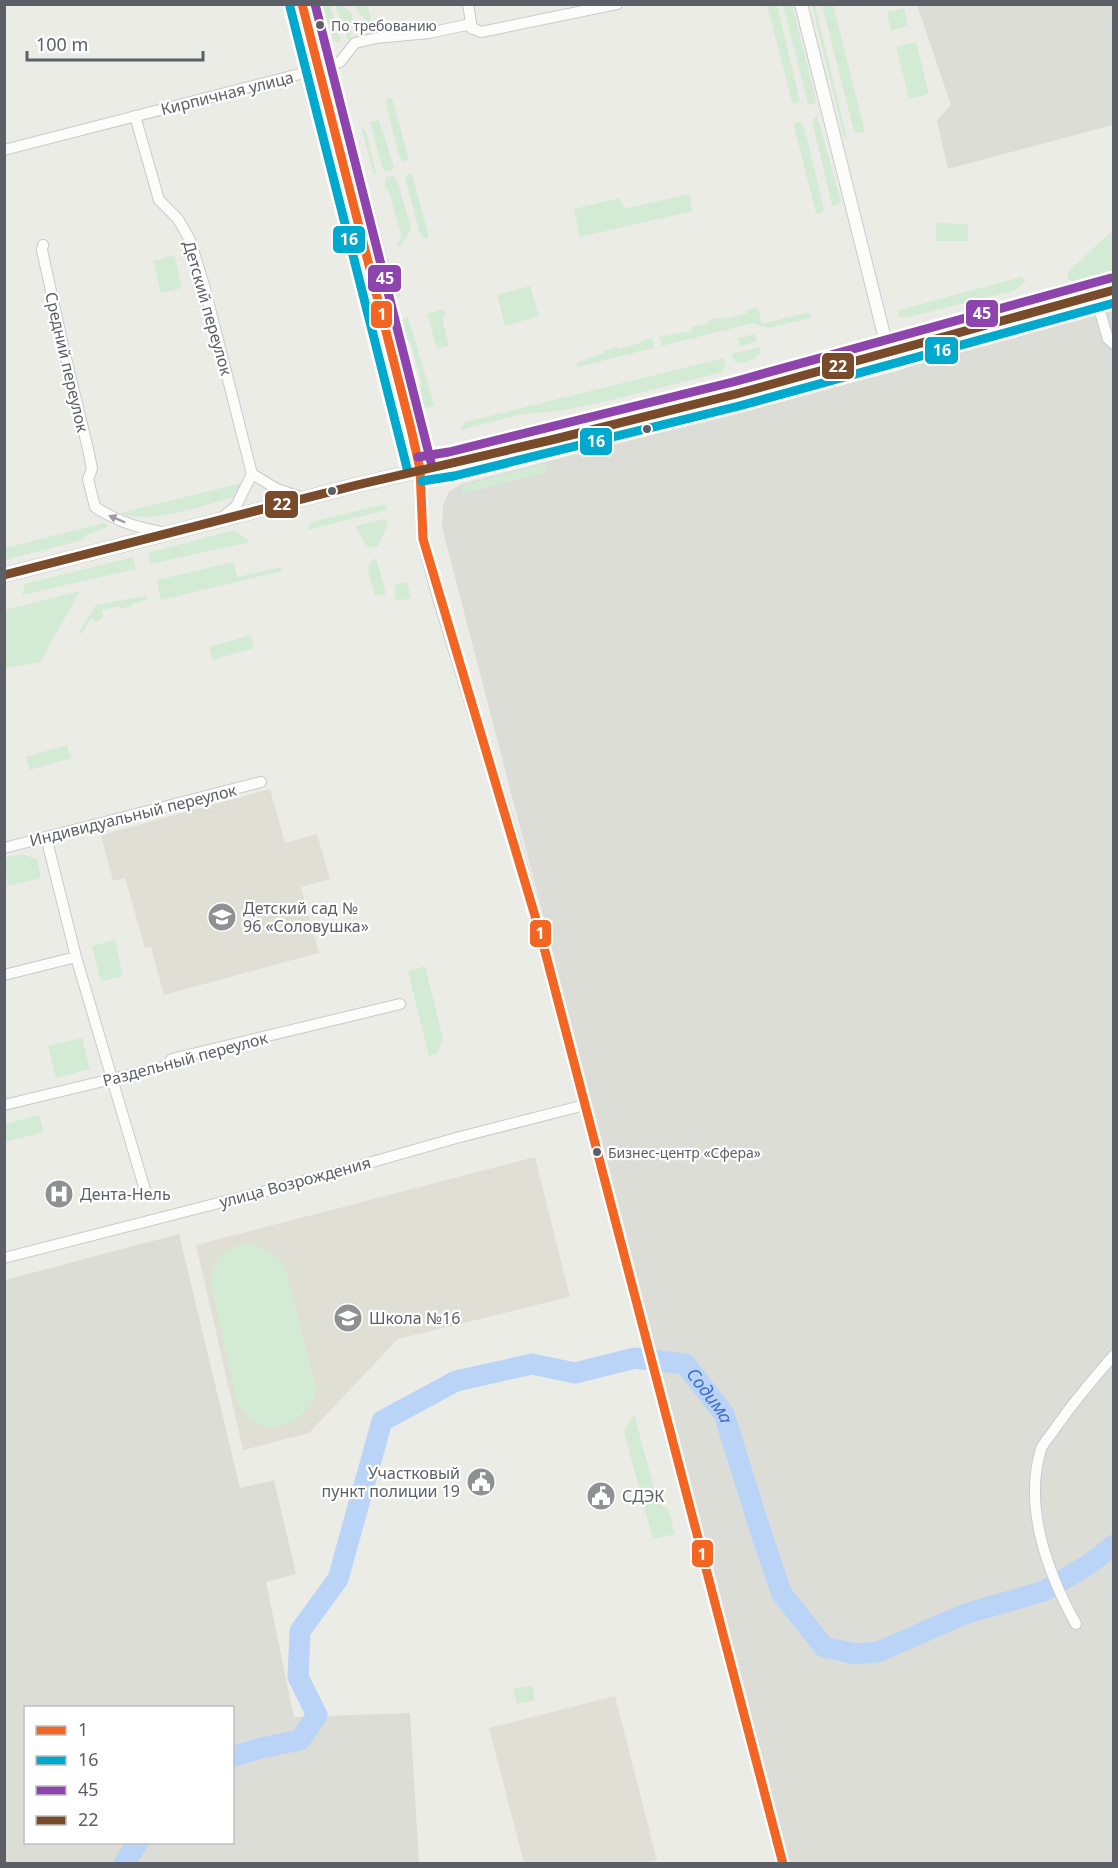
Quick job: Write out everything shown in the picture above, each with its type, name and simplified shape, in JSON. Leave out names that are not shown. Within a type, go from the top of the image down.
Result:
[{"type":"main road","points":[[302,4],[420,469]]},
{"type":"main road","points":[[4,575],[420,469],[518,448],[736,394],[1113,290]]},
{"type":"street","points":[[468,4],[472,29]]},
{"type":"street","name":"Кирпичная улица","points":[[4,150],[319,69],[340,62],[355,43],[376,38],[429,33],[466,25],[481,32],[617,4]]},
{"type":"street","points":[[801,4],[888,351]]},
{"type":"street","name":"Детский переулок","points":[[135,116],[159,200],[178,219],[190,240],[204,285],[252,474]]},
{"type":"street","name":"Средний переулок","points":[[43,245],[42,250],[54,305],[92,469],[88,479],[95,507],[112,518],[142,529],[168,533]]},
{"type":"street","points":[[1095,294],[1108,339],[1113,344]]},
{"type":"street","points":[[420,469],[423,539],[522,869],[783,1863]]},
{"type":"street","points":[[220,520],[236,506],[252,474],[277,489],[305,498]]},
{"type":"street","name":"Индивидуальный переулок","points":[[4,848],[261,782]]},
{"type":"street","points":[[46,837],[76,957],[145,1190]]},
{"type":"street","points":[[4,975],[76,957]]},
{"type":"street","name":"Раздельный переулок","points":[[4,1106],[166,1066],[172,1059],[400,1004]]},
{"type":"street","name":"улица Возрождения","points":[[4,1258],[320,1177],[456,1138],[585,1105]]},
{"type":"street","points":[[1076,1624],[1062,1599],[1042,1540],[1036,1509],[1036,1477],[1042,1447],[1065,1414],[1113,1355]]},
{"type":"shaded area","points":[[917,5],[1113,5],[1113,125],[948,169],[937,121],[951,105]]},
{"type":"shaded area","points":[[1113,309],[1113,1863],[790,1864],[445,539],[442,527],[443,505],[449,492],[461,484],[901,370],[941,353]]},
{"type":"shaded area","name":"Детский сад № 96 «Соловушка»","points":[[270,789],[285,843],[317,834],[330,879],[301,887],[319,953],[164,995],[151,947],[145,948],[125,878],[113,881],[101,835]]},
{"type":"shaded area","name":"Школа №16","points":[[535,1157],[570,1297],[398,1339],[309,1433],[243,1450],[196,1245]]},
{"type":"shaded area","points":[[179,1234],[240,1488],[274,1480],[296,1574],[266,1582],[294,1717],[410,1713],[419,1863],[5,1863],[5,1280]]},
{"type":"shaded area","points":[[615,1696],[657,1860],[644,1864],[524,1863],[489,1728]]},
{"type":"green space","points":[[314,5],[330,5],[341,39],[339,42],[334,41],[325,14]]},
{"type":"green space","points":[[335,5],[342,5],[352,13],[351,39],[348,40]]},
{"type":"green space","points":[[356,5],[367,5],[373,27],[356,10]]},
{"type":"green space","points":[[767,5],[777,5],[800,101],[796,104],[792,102]]},
{"type":"green space","points":[[783,5],[792,5],[816,100],[813,105],[808,104]]},
{"type":"green space","points":[[812,5],[815,5],[847,139],[844,138]]},
{"type":"green space","points":[[822,5],[833,5],[865,132],[854,131]]},
{"type":"green space","points":[[904,8],[908,26],[891,30],[887,12]]},
{"type":"green space","points":[[916,42],[929,94],[909,99],[896,47]]},
{"type":"green space","points":[[389,98],[392,98],[408,156],[407,161],[404,162],[399,156],[386,104]]},
{"type":"green space","points":[[817,116],[841,201],[834,206],[812,120]]},
{"type":"green space","points":[[347,117],[357,143],[359,170],[356,169],[342,119]]},
{"type":"green space","points":[[379,120],[394,167],[392,171],[387,171],[382,167],[371,126],[370,122]]},
{"type":"green space","points":[[801,121],[824,209],[822,213],[816,213],[794,126],[795,123]]},
{"type":"green space","points":[[361,127],[366,131],[376,174],[374,174]]},
{"type":"green space","points":[[408,173],[412,175],[428,233],[428,238],[425,239],[420,234],[405,178]]},
{"type":"green space","points":[[393,176],[397,180],[411,228],[401,246],[395,247],[402,238],[388,189],[385,190],[385,177]]},
{"type":"green space","points":[[689,194],[693,211],[580,237],[574,209],[619,198],[624,209]]},
{"type":"green space","points":[[370,195],[373,202],[387,255],[400,286],[400,296],[396,299],[390,296],[363,196]]},
{"type":"green space","points":[[936,223],[968,224],[968,241],[936,241]]},
{"type":"green space","points":[[1113,230],[1113,271],[1074,281],[1069,280],[1067,274],[1070,270]]},
{"type":"green space","points":[[174,255],[182,288],[161,293],[153,261]]},
{"type":"green space","points":[[1021,277],[1026,281],[1013,291],[905,318],[898,316],[899,310]]},
{"type":"green space","points":[[530,286],[539,316],[505,326],[497,295]]},
{"type":"green space","points":[[758,307],[762,324],[809,312],[811,318],[768,328],[754,323],[662,346],[659,337],[692,331],[692,327],[709,323],[709,320],[723,317],[725,319],[747,313],[746,310]]},
{"type":"green space","points":[[444,309],[445,317],[442,318],[449,346],[437,349],[427,314]]},
{"type":"green space","points":[[408,317],[434,405],[420,411],[416,410],[413,394],[422,385],[410,341],[400,340],[396,323]]},
{"type":"green space","points":[[755,334],[757,341],[740,346],[738,338]]},
{"type":"green space","points":[[652,338],[654,348],[578,367],[576,363],[604,353],[603,351],[618,347],[619,349]]},
{"type":"green space","points":[[760,347],[761,353],[756,358],[745,362],[734,361],[732,354]]},
{"type":"green space","points":[[724,358],[726,365],[721,372],[707,376],[599,403],[559,411],[523,414],[460,430],[465,422]]},
{"type":"green space","points":[[544,464],[547,472],[462,492],[462,486]]},
{"type":"green space","points":[[242,483],[234,497],[176,513],[147,517],[120,513]]},
{"type":"green space","points":[[385,504],[387,510],[307,530],[312,522]]},
{"type":"green space","points":[[384,519],[388,524],[378,546],[370,548],[355,526]]},
{"type":"green space","points":[[104,523],[107,525],[106,528],[89,534],[82,540],[5,560],[5,548]]},
{"type":"green space","points":[[234,530],[250,542],[150,564],[148,553]]},
{"type":"green space","points":[[133,557],[136,569],[22,595],[25,584]]},
{"type":"green space","points":[[376,558],[386,594],[375,596],[368,571],[369,562]]},
{"type":"green space","points":[[233,562],[237,577],[281,567],[282,571],[161,600],[157,580]]},
{"type":"green space","points":[[407,582],[411,598],[396,601],[395,585]]},
{"type":"green space","points":[[80,591],[40,662],[5,668],[5,610]]},
{"type":"green space","points":[[146,596],[147,600],[132,604],[132,606],[102,610],[103,618],[96,622],[91,618],[81,634],[79,632],[96,605]]},
{"type":"green space","points":[[251,635],[254,648],[213,660],[209,647]]},
{"type":"green space","points":[[67,745],[71,758],[30,770],[26,757]]},
{"type":"green space","points":[[21,854],[37,859],[41,878],[8,886],[5,858]]},
{"type":"green space","points":[[115,940],[123,976],[101,981],[92,946]]},
{"type":"green space","points":[[425,966],[443,1039],[437,1054],[429,1056],[408,971]]},
{"type":"green space","points":[[82,1038],[90,1069],[56,1078],[48,1046]]},
{"type":"green space","points":[[39,1115],[44,1132],[5,1142],[5,1124]]},
{"type":"green space","points":[[251,1243],[270,1251],[285,1266],[316,1388],[312,1402],[301,1416],[294,1421],[277,1426],[260,1424],[252,1420],[238,1406],[210,1281],[215,1265],[223,1254],[242,1244]]},
{"type":"green space","points":[[635,1414],[658,1503],[668,1509],[675,1534],[653,1539],[624,1432]]},
{"type":"green space","points":[[532,1685],[535,1700],[517,1704],[513,1689]]},
{"type":"waterway","name":"Содима","points":[[234,1756],[300,1740],[317,1715],[298,1677],[300,1631],[338,1579],[382,1421],[456,1381],[532,1364],[575,1373],[635,1358],[685,1364],[724,1414],[782,1594],[824,1647],[856,1654],[878,1652],[965,1614],[1044,1591],[1088,1565],[1114,1545]]},
{"type":"waterway","name":"Содима","points":[[124,1864],[137,1844]]},
{"type":"transit line","name":"1","points":[[302,4],[411,429],[420,469],[423,539],[541,936],[783,1864]]},
{"type":"transit line","name":"45","points":[[315,4],[432,466]]},
{"type":"transit line","name":"16","points":[[290,7],[408,472]]},
{"type":"transit line","name":"45","points":[[418,457],[449,452],[733,382],[1111,278]]},
{"type":"transit line","name":"22","points":[[4,575],[357,485],[736,394],[1114,290]]},
{"type":"transit line","name":"16","points":[[422,481],[454,476],[739,406],[1114,303]]},
{"type":"place","name":"По требованию","points":[[320,25]]},
{"type":"place","name":"Детский сад № 96 «Соловушка»","points":[[222,917]]},
{"type":"place","name":"Бизнес-центр «Сфера»","points":[[597,1152]]},
{"type":"place","name":"Дента-Нель","points":[[59,1194]]},
{"type":"place","name":"Школа №16","points":[[348,1318]]},
{"type":"place","name":"Участковый пункт полиции 19","points":[[481,1482]]},
{"type":"place","name":"СДЭК","points":[[601,1496]]}]
